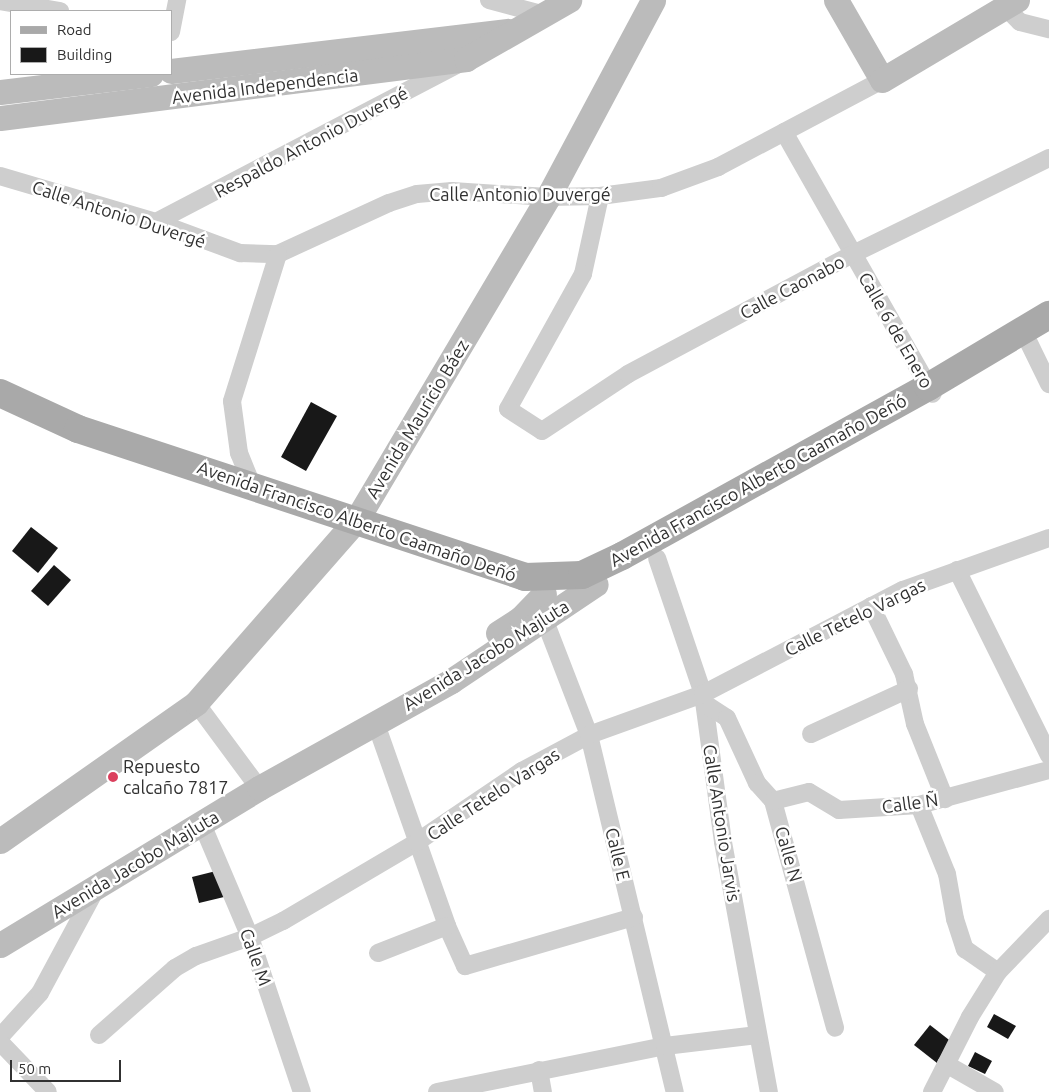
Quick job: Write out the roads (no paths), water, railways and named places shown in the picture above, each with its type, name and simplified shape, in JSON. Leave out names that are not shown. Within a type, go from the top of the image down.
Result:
[{"type":"main road","name":"Avenida Independencia","points":[[0,118],[466,59],[523,29],[570,0]]},
{"type":"main road","name":"Avenida Mauricio Báez","points":[[0,841],[196,703],[351,527],[548,197],[653,0]]},
{"type":"main road","points":[[836,0],[882,80]]},
{"type":"main road","name":"Calle Antonio Duvergé","points":[[882,80],[1008,2]]},
{"type":"main road","name":"Avenida Independencia","points":[[172,71],[523,29]]},
{"type":"main road","name":"Avenida Independencia","points":[[0,92],[143,75]]},
{"type":"main road","name":"Avenida Francisco Alberto Caamaño Deñó","points":[[0,393],[78,429],[252,485],[351,527],[544,594],[569,593],[596,584],[657,558],[931,391],[1049,315]]},
{"type":"main road","name":"Avenida Francisco Alberto Caamaño Deñó","points":[[0,410],[85,446],[525,578],[582,575],[622,556],[931,391],[1039,338]]},
{"type":"main road","name":"Avenida Jacobo Majluta","points":[[0,945],[96,889],[259,788],[376,724],[545,621],[596,584]]},
{"type":"main road","name":"Avenida Jacobo Majluta","points":[[376,724],[440,673],[520,618],[544,594]]},
{"type":"street","points":[[172,27],[177,0]]},
{"type":"street","points":[[489,0],[545,15]]},
{"type":"street","points":[[0,1],[54,10]]},
{"type":"street","points":[[1008,2],[1020,22],[1049,29]]},
{"type":"street","name":"Respaldo Antonio Duvergé","points":[[156,222],[466,59]]},
{"type":"street","name":"Calle Antonio Duvergé","points":[[0,176],[156,222],[240,253],[278,254],[389,203],[417,194],[452,191],[548,197],[600,196],[651,190],[697,177],[882,80]]},
{"type":"street","name":"Calle 6 de Enero","points":[[784,132],[931,391]]},
{"type":"street","name":"Calle Caonabo","points":[[600,196],[582,274],[508,410],[543,431],[628,374],[853,254],[1049,158]]},
{"type":"street","points":[[252,485],[239,453],[232,401],[278,254]]},
{"type":"street","points":[[1039,338],[1049,384]]},
{"type":"street","name":"Calle Tetelo Vargas","points":[[99,1035],[175,968],[196,956],[250,938],[417,842],[522,771],[588,735],[704,698],[871,606],[957,570],[1049,538]]},
{"type":"street","name":"Calle Antonio Jarvis","points":[[657,558],[704,698],[723,842],[769,1092]]},
{"type":"street","points":[[957,570],[1049,755]]},
{"type":"street","points":[[871,606],[909,689],[915,724],[945,799]]},
{"type":"street","name":"Calle E","points":[[545,621],[588,735],[634,917],[675,1092]]},
{"type":"street","points":[[811,734],[909,689]]},
{"type":"street","name":"Calle N","points":[[704,698],[727,718],[757,783],[773,801],[835,1028]]},
{"type":"street","points":[[196,703],[259,788]]},
{"type":"street","points":[[376,724],[461,963],[470,967],[634,917]]},
{"type":"street","name":"Calle Ñ","points":[[773,801],[809,792],[838,810],[920,805],[1049,770]]},
{"type":"street","points":[[920,805],[947,874],[955,919],[965,949],[998,972]]},
{"type":"street","name":"Calle M","points":[[202,824],[250,938],[302,1092]]},
{"type":"street","points":[[0,1037],[40,994],[96,889]]},
{"type":"street","points":[[932,1092],[970,1017],[998,972],[1049,919]]},
{"type":"street","points":[[378,953],[447,926]]},
{"type":"street","points":[[437,1092],[665,1046],[757,1035]]},
{"type":"street","points":[[0,1042],[48,1092]]},
{"type":"street","points":[[946,1064],[994,1092]]},
{"type":"street","points":[[539,1070],[543,1092]]},
{"type":"place","name":"Repuesto calcaño 7817","points":[[113,777]]}]
